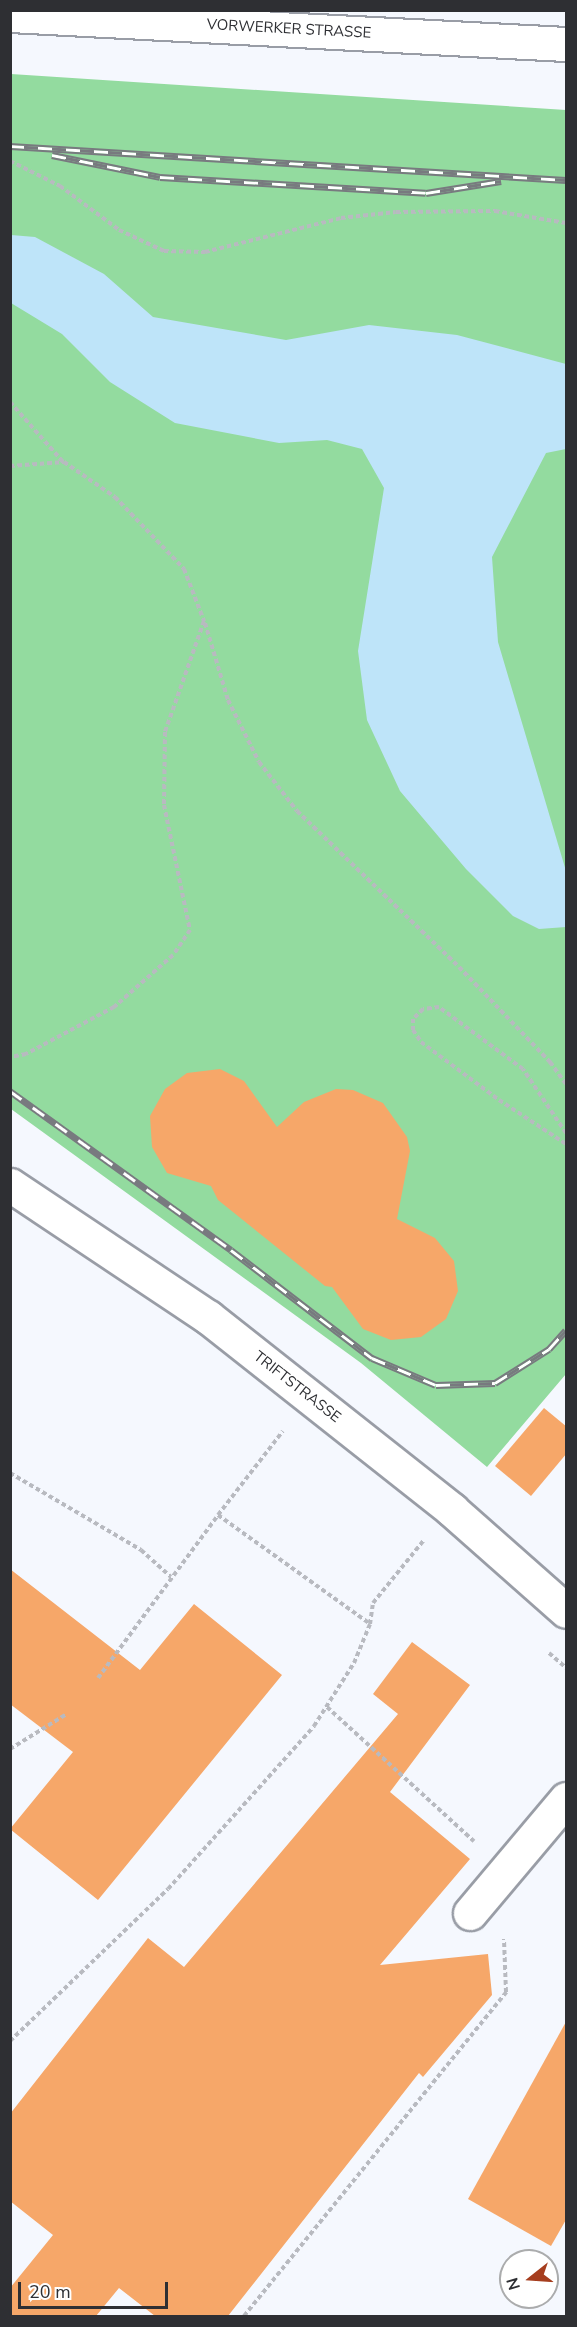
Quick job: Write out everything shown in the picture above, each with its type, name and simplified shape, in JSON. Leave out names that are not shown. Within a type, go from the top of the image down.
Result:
[{"type":"street","name":"VORWERKER STRASSE","points":[[10,15],[567,44]]},
{"type":"street","name":"TRIFTSTRASSE","points":[[10,1185],[208,1317],[452,1510],[567,1611]]},
{"type":"street","points":[[487,1892],[567,1799]]},
{"type":"path","points":[[10,161],[60,186],[119,230],[164,251],[205,252],[341,218],[396,212],[495,211],[567,223]]},
{"type":"path","points":[[10,402],[64,462],[115,497],[184,569],[204,621],[228,700],[260,762],[297,811],[459,967],[550,1062],[567,1084]]},
{"type":"path","points":[[10,466],[64,462]]},
{"type":"path","points":[[10,1057],[26,1054],[114,1007],[173,955],[190,930],[164,805],[165,732],[204,621]]},
{"type":"path","points":[[567,1133],[523,1069],[439,1007],[423,1009],[413,1019],[413,1030],[421,1042],[499,1100],[567,1144]]},
{"type":"path","points":[[98,1678],[171,1577],[285,1428]]},
{"type":"path","points":[[10,1473],[141,1550],[171,1577]]},
{"type":"path","points":[[218,1515],[370,1624]]},
{"type":"path","points":[[10,2040],[168,1889],[314,1726],[354,1664],[370,1624],[373,1603],[422,1542]]},
{"type":"path","points":[[244,2316],[506,1992],[504,1916],[487,1892],[327,1707]]},
{"type":"path","points":[[10,1749],[65,1715]]},
{"type":"green space","points":[[11,74],[566,110],[566,1374],[487,1467],[361,1363],[11,1109]]},
{"type":"water","points":[[11,235],[35,237],[104,274],[153,317],[286,340],[369,325],[457,335],[566,364],[566,449],[546,453],[492,557],[498,642],[566,871],[566,927],[539,929],[513,916],[466,869],[400,791],[367,720],[358,651],[384,488],[362,449],[327,440],[279,443],[175,423],[110,382],[62,334],[11,303]]},
{"type":"building","points":[[220,1069],[244,1081],[277,1127],[304,1102],[336,1089],[353,1090],[383,1103],[407,1137],[410,1151],[397,1219],[435,1238],[454,1261],[458,1291],[446,1319],[421,1337],[391,1340],[363,1329],[332,1287],[325,1286],[218,1200],[211,1186],[167,1173],[152,1147],[150,1116],[165,1089],[187,1073]]},
{"type":"building","points":[[544,1408],[567,1427],[567,1453],[531,1496],[495,1466]]},
{"type":"building","points":[[10,1569],[140,1670],[194,1604],[282,1675],[98,1900],[10,1829],[73,1752],[10,1704]]},
{"type":"building","points":[[412,1642],[470,1685],[390,1792],[470,1859],[380,1965],[488,1954],[492,1995],[423,2077],[419,2073],[228,2316],[155,2316],[119,2288],[96,2316],[10,2316],[10,2288],[53,2235],[10,2201],[10,2114],[148,1938],[184,1967],[398,1714],[373,1694]]},
{"type":"building","points":[[567,2020],[567,2218],[551,2246],[468,2199]]},
{"type":"railway","points":[[10,146],[566,180]]},
{"type":"railway","points":[[52,155],[160,177],[426,193],[501,181]]},
{"type":"railway","points":[[10,1091],[231,1250],[372,1358],[436,1385],[495,1383],[549,1349],[566,1330]]}]
